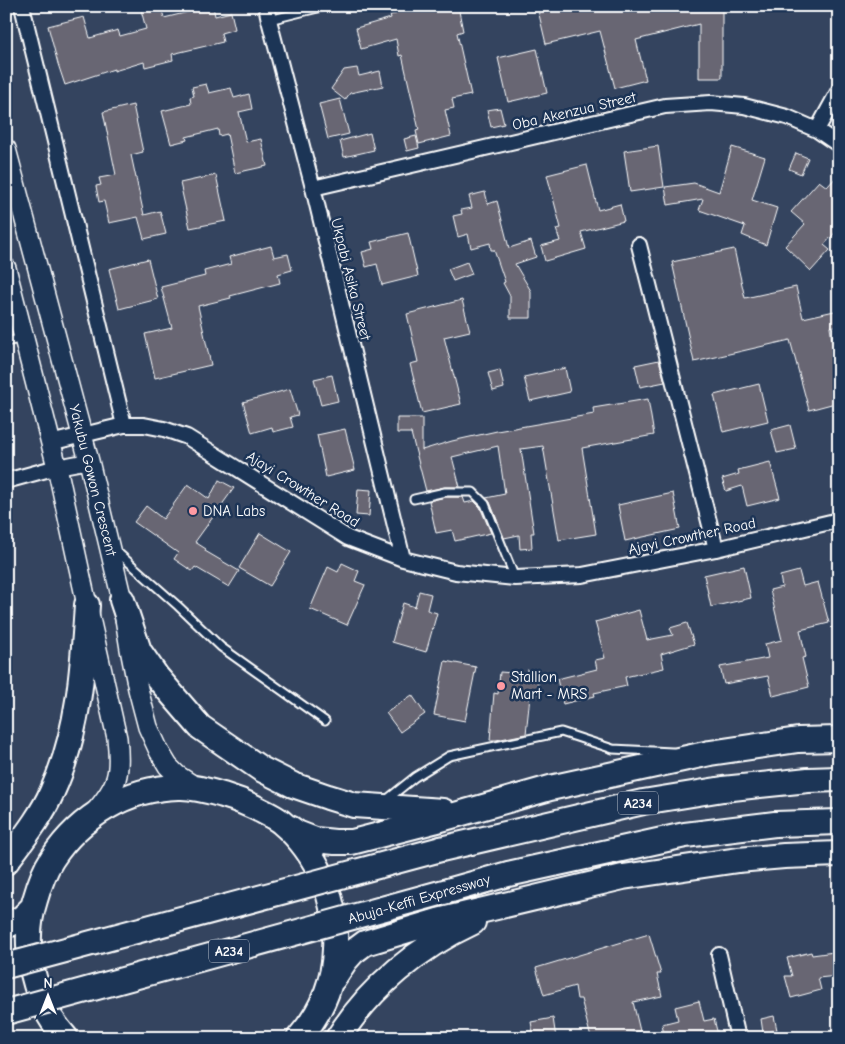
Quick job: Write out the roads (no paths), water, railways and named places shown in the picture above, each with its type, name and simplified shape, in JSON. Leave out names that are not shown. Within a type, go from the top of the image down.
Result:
[{"type":"highway","points":[[122,600],[139,651],[157,677],[200,727],[261,769],[293,785],[354,805],[462,813]]},
{"type":"highway","points":[[6,862],[30,830],[52,792],[66,753],[75,722],[83,663],[87,605]]},
{"type":"highway","points":[[66,1038],[46,1008],[36,984],[30,959],[29,932],[32,907],[40,882],[52,859],[67,838],[91,817],[121,799],[160,788],[181,787],[206,790],[243,801],[280,821],[297,833],[315,840],[352,842],[550,788],[710,753],[798,740],[839,739]]},
{"type":"highway","name":"A234","points":[[6,966],[441,849],[643,802],[723,789],[808,780],[839,779]]},
{"type":"highway","points":[[280,821],[298,839],[314,860],[326,884],[333,909],[336,935],[335,962],[328,987],[320,1009],[300,1038]]},
{"type":"highway","name":"Abuja-Keffi Expressway","points":[[6,1012],[508,874],[684,834],[775,824],[839,822]]},
{"type":"highway","name":"Abuja-Keffi Expressway","points":[[328,987],[345,961],[365,943],[438,921],[632,875],[738,860],[839,854]]},
{"type":"highway","points":[[338,1038],[362,1006],[400,967],[452,932],[515,902]]},
{"type":"highway","points":[[6,926],[22,918],[32,907]]},
{"type":"main road","name":"Yakubu Gowon Crescent","points":[[6,149],[89,461],[122,600],[138,689],[148,727],[159,752],[168,766],[177,775],[195,787],[206,790]]},
{"type":"main road","points":[[6,268],[15,340],[57,467],[117,738],[119,755],[118,774],[113,788],[91,817]]},
{"type":"street","points":[[22,6],[124,425]]},
{"type":"street","name":"Ukpabi Asika Street","points":[[266,6],[404,559]]},
{"type":"street","points":[[817,130],[839,90]]},
{"type":"street","name":"Oba Akenzua Street","points":[[312,188],[665,106],[711,103],[744,106],[787,117],[817,130],[839,145]]},
{"type":"street","points":[[640,245],[716,549]]},
{"type":"street","name":"Ajayi Crowther Road","points":[[50,442],[124,425],[144,425],[164,429],[187,437],[348,538],[404,559],[456,572],[515,578],[582,575],[716,549],[839,520]]},
{"type":"street","points":[[6,480],[89,461]]},
{"type":"street","points":[[719,955],[738,1038]]},
{"type":"lane","points":[[269,20],[326,6]]},
{"type":"lane","points":[[414,499],[445,492],[473,492],[485,504],[515,578]]},
{"type":"lane","points":[[109,544],[221,647],[324,721]]},
{"type":"lane","points":[[379,807],[415,777],[448,756],[561,732],[613,749],[710,753]]},
{"type":"place","name":"DNA Labs","points":[[193,511]]},
{"type":"place","name":"Stallion Mart - MRS","points":[[501,686]]}]
